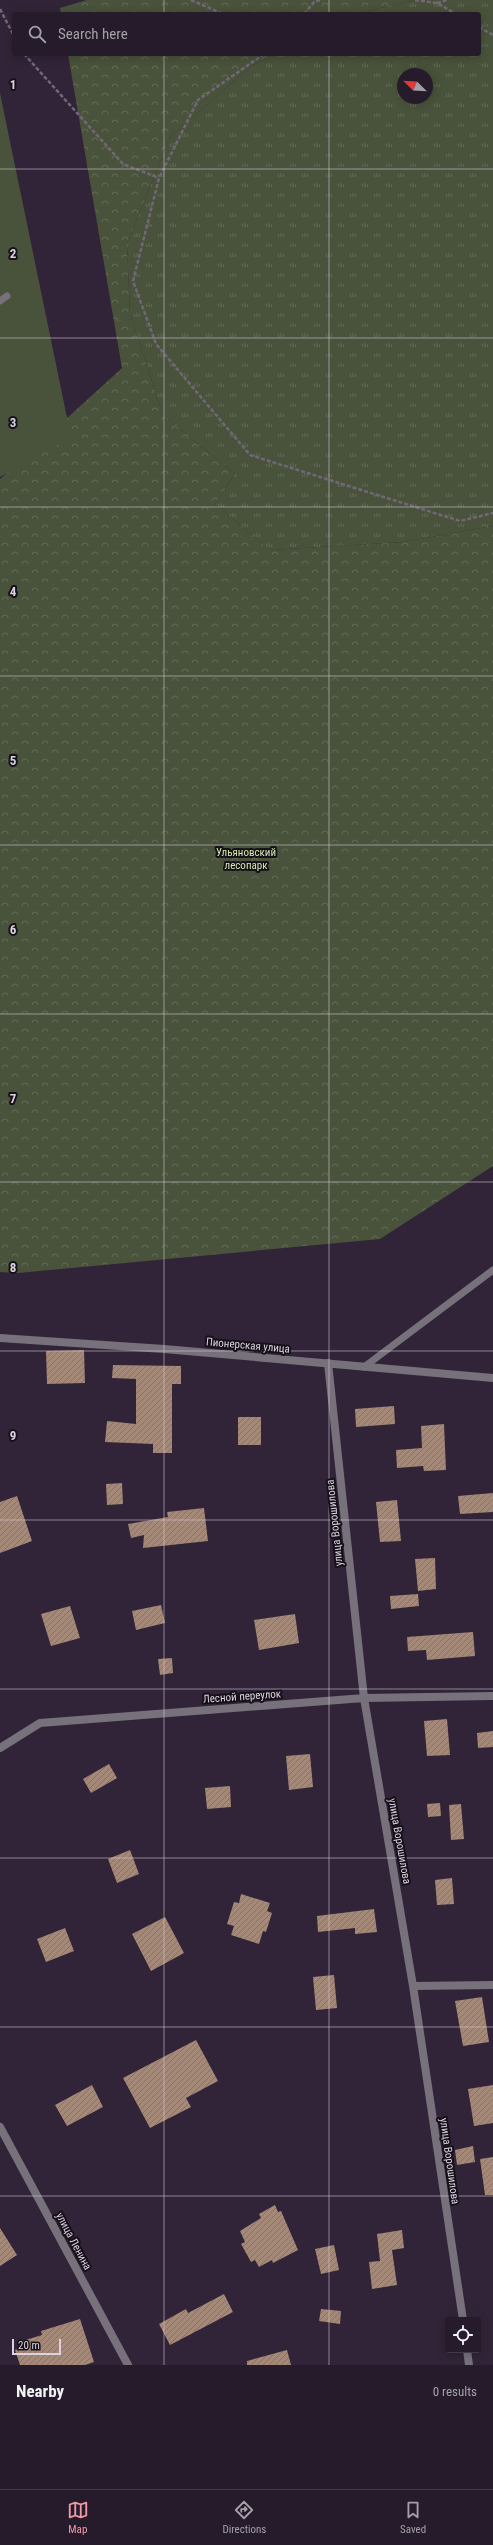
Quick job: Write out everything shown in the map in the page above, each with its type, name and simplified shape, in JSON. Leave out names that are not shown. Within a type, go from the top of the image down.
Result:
[{"type":"street","name":"Пионерская улица","points":[[0,1338],[328,1363],[493,1378]]},
{"type":"street","name":"улица Ворошилова","points":[[328,1363],[364,1698],[413,1986],[463,2317]]},
{"type":"street","name":"Лесной переулок","points":[[0,1748],[40,1722],[364,1698],[493,1696]]},
{"type":"street","points":[[413,1986],[493,1985]]},
{"type":"street","name":"улица Ленина","points":[[0,2127],[128,2365]]},
{"type":"street","points":[[467,2353],[469,2365]]},
{"type":"lane","points":[[0,301],[7,296]]},
{"type":"lane","points":[[364,1366],[493,1270]]},
{"type":"path","points":[[191,0],[218,12]]},
{"type":"path","points":[[306,12],[315,1],[321,0]]},
{"type":"path","points":[[415,0],[437,3],[453,12]]},
{"type":"path","points":[[437,3],[447,0]]},
{"type":"path","points":[[0,9],[12,32]]},
{"type":"path","points":[[481,28],[493,36]]},
{"type":"path","points":[[26,56],[123,164],[159,178]]},
{"type":"path","points":[[261,56],[198,100],[159,178],[133,281],[156,344],[250,455],[460,521],[493,513]]},
{"type":"green space","points":[[87,0],[416,0],[363,12],[61,12],[60,8]]},
{"type":"green space","points":[[416,0],[493,0],[493,526],[403,542],[270,550],[215,504],[235,474],[163,415],[130,314],[127,244],[170,137],[251,66],[271,56],[481,56],[481,12],[363,12]]},
{"type":"green space","name":"Ульяновский лесопарк","points":[[68,56],[271,56],[251,66],[170,137],[127,244],[130,314],[163,415],[235,474],[215,504],[270,550],[403,542],[493,526],[493,1166],[380,1239],[18,1273],[0,1272],[0,479],[122,368]]},
{"type":"green space","points":[[0,93],[71,437],[0,477]]},
{"type":"building","points":[[84,1350],[85,1383],[47,1384],[46,1351]]},
{"type":"building","points":[[113,1365],[181,1366],[181,1384],[172,1384],[172,1453],[153,1453],[153,1444],[105,1442],[107,1421],[136,1424],[136,1379],[112,1378]]},
{"type":"building","points":[[394,1406],[395,1424],[356,1427],[355,1409]]},
{"type":"building","points":[[238,1417],[261,1417],[261,1445],[238,1445]]},
{"type":"building","points":[[444,1424],[446,1470],[424,1471],[423,1466],[397,1468],[396,1450],[422,1448],[421,1426]]},
{"type":"building","points":[[122,1483],[123,1504],[107,1505],[106,1484]]},
{"type":"building","points":[[493,1493],[493,1512],[460,1514],[458,1496]]},
{"type":"building","points":[[17,1496],[32,1541],[0,1553],[0,1502]]},
{"type":"building","points":[[397,1500],[401,1541],[380,1542],[376,1502]]},
{"type":"building","points":[[204,1508],[208,1541],[143,1548],[144,1535],[131,1538],[128,1524],[168,1517],[167,1512]]},
{"type":"building","points":[[435,1558],[436,1589],[418,1591],[415,1559]]},
{"type":"building","points":[[418,1594],[419,1606],[391,1609],[390,1596]]},
{"type":"building","points":[[161,1605],[165,1623],[136,1630],[132,1611]]},
{"type":"building","points":[[70,1606],[80,1638],[51,1646],[41,1614]]},
{"type":"building","points":[[295,1614],[299,1643],[259,1650],[254,1620]]},
{"type":"building","points":[[473,1632],[475,1656],[427,1660],[426,1650],[408,1651],[407,1637]]},
{"type":"building","points":[[172,1658],[173,1673],[160,1675],[158,1659]]},
{"type":"building","points":[[447,1719],[450,1755],[427,1756],[424,1721]]},
{"type":"building","points":[[493,1731],[493,1747],[478,1748],[477,1733]]},
{"type":"building","points":[[310,1754],[313,1787],[289,1790],[286,1756]]},
{"type":"building","points":[[109,1764],[117,1778],[91,1793],[83,1779]]},
{"type":"building","points":[[230,1786],[231,1807],[207,1809],[205,1788]]},
{"type":"building","points":[[440,1803],[441,1816],[428,1817],[427,1804]]},
{"type":"building","points":[[461,1804],[464,1839],[451,1840],[449,1805]]},
{"type":"building","points":[[130,1850],[139,1874],[117,1883],[108,1859]]},
{"type":"building","points":[[452,1878],[454,1904],[437,1905],[435,1880]]},
{"type":"building","points":[[241,1894],[270,1903],[267,1911],[272,1913],[266,1932],[263,1931],[259,1944],[231,1935],[234,1926],[227,1924],[234,1902],[239,1903]]},
{"type":"building","points":[[374,1909],[377,1932],[355,1934],[355,1928],[318,1932],[317,1916]]},
{"type":"building","points":[[165,1917],[184,1953],[151,1971],[132,1934]]},
{"type":"building","points":[[65,1928],[74,1951],[46,1962],[37,1939]]},
{"type":"building","points":[[334,1975],[337,2008],[316,2010],[313,1977]]},
{"type":"building","points":[[482,1997],[489,2042],[463,2046],[455,2001]]},
{"type":"building","points":[[196,2040],[218,2081],[186,2098],[191,2107],[150,2128],[123,2078]]},
{"type":"building","points":[[92,2085],[103,2107],[67,2126],[55,2105]]},
{"type":"building","points":[[493,2085],[493,2123],[474,2126],[468,2089]]},
{"type":"building","points":[[473,2146],[475,2162],[457,2165],[455,2150]]},
{"type":"building","points":[[493,2157],[493,2195],[485,2195],[480,2159]]},
{"type":"building","points":[[275,2205],[278,2212],[281,2211],[298,2250],[273,2263],[272,2260],[259,2267],[255,2260],[251,2262],[241,2244],[245,2242],[240,2231],[261,2218],[259,2214]]},
{"type":"building","points":[[0,2228],[17,2255],[0,2266]]},
{"type":"building","points":[[402,2230],[404,2248],[392,2250],[397,2285],[372,2289],[369,2262],[380,2261],[377,2234]]},
{"type":"building","points":[[334,2245],[339,2270],[321,2274],[315,2249]]},
{"type":"building","points":[[224,2294],[233,2312],[170,2345],[159,2324],[186,2309],[188,2313]]},
{"type":"building","points":[[321,2309],[341,2311],[340,2324],[319,2321]]},
{"type":"building","points":[[80,2319],[94,2362],[85,2365],[20,2365],[15,2350],[23,2347],[22,2341],[42,2335],[41,2331]]},
{"type":"building","points":[[287,2350],[291,2365],[247,2365],[247,2361]]}]
